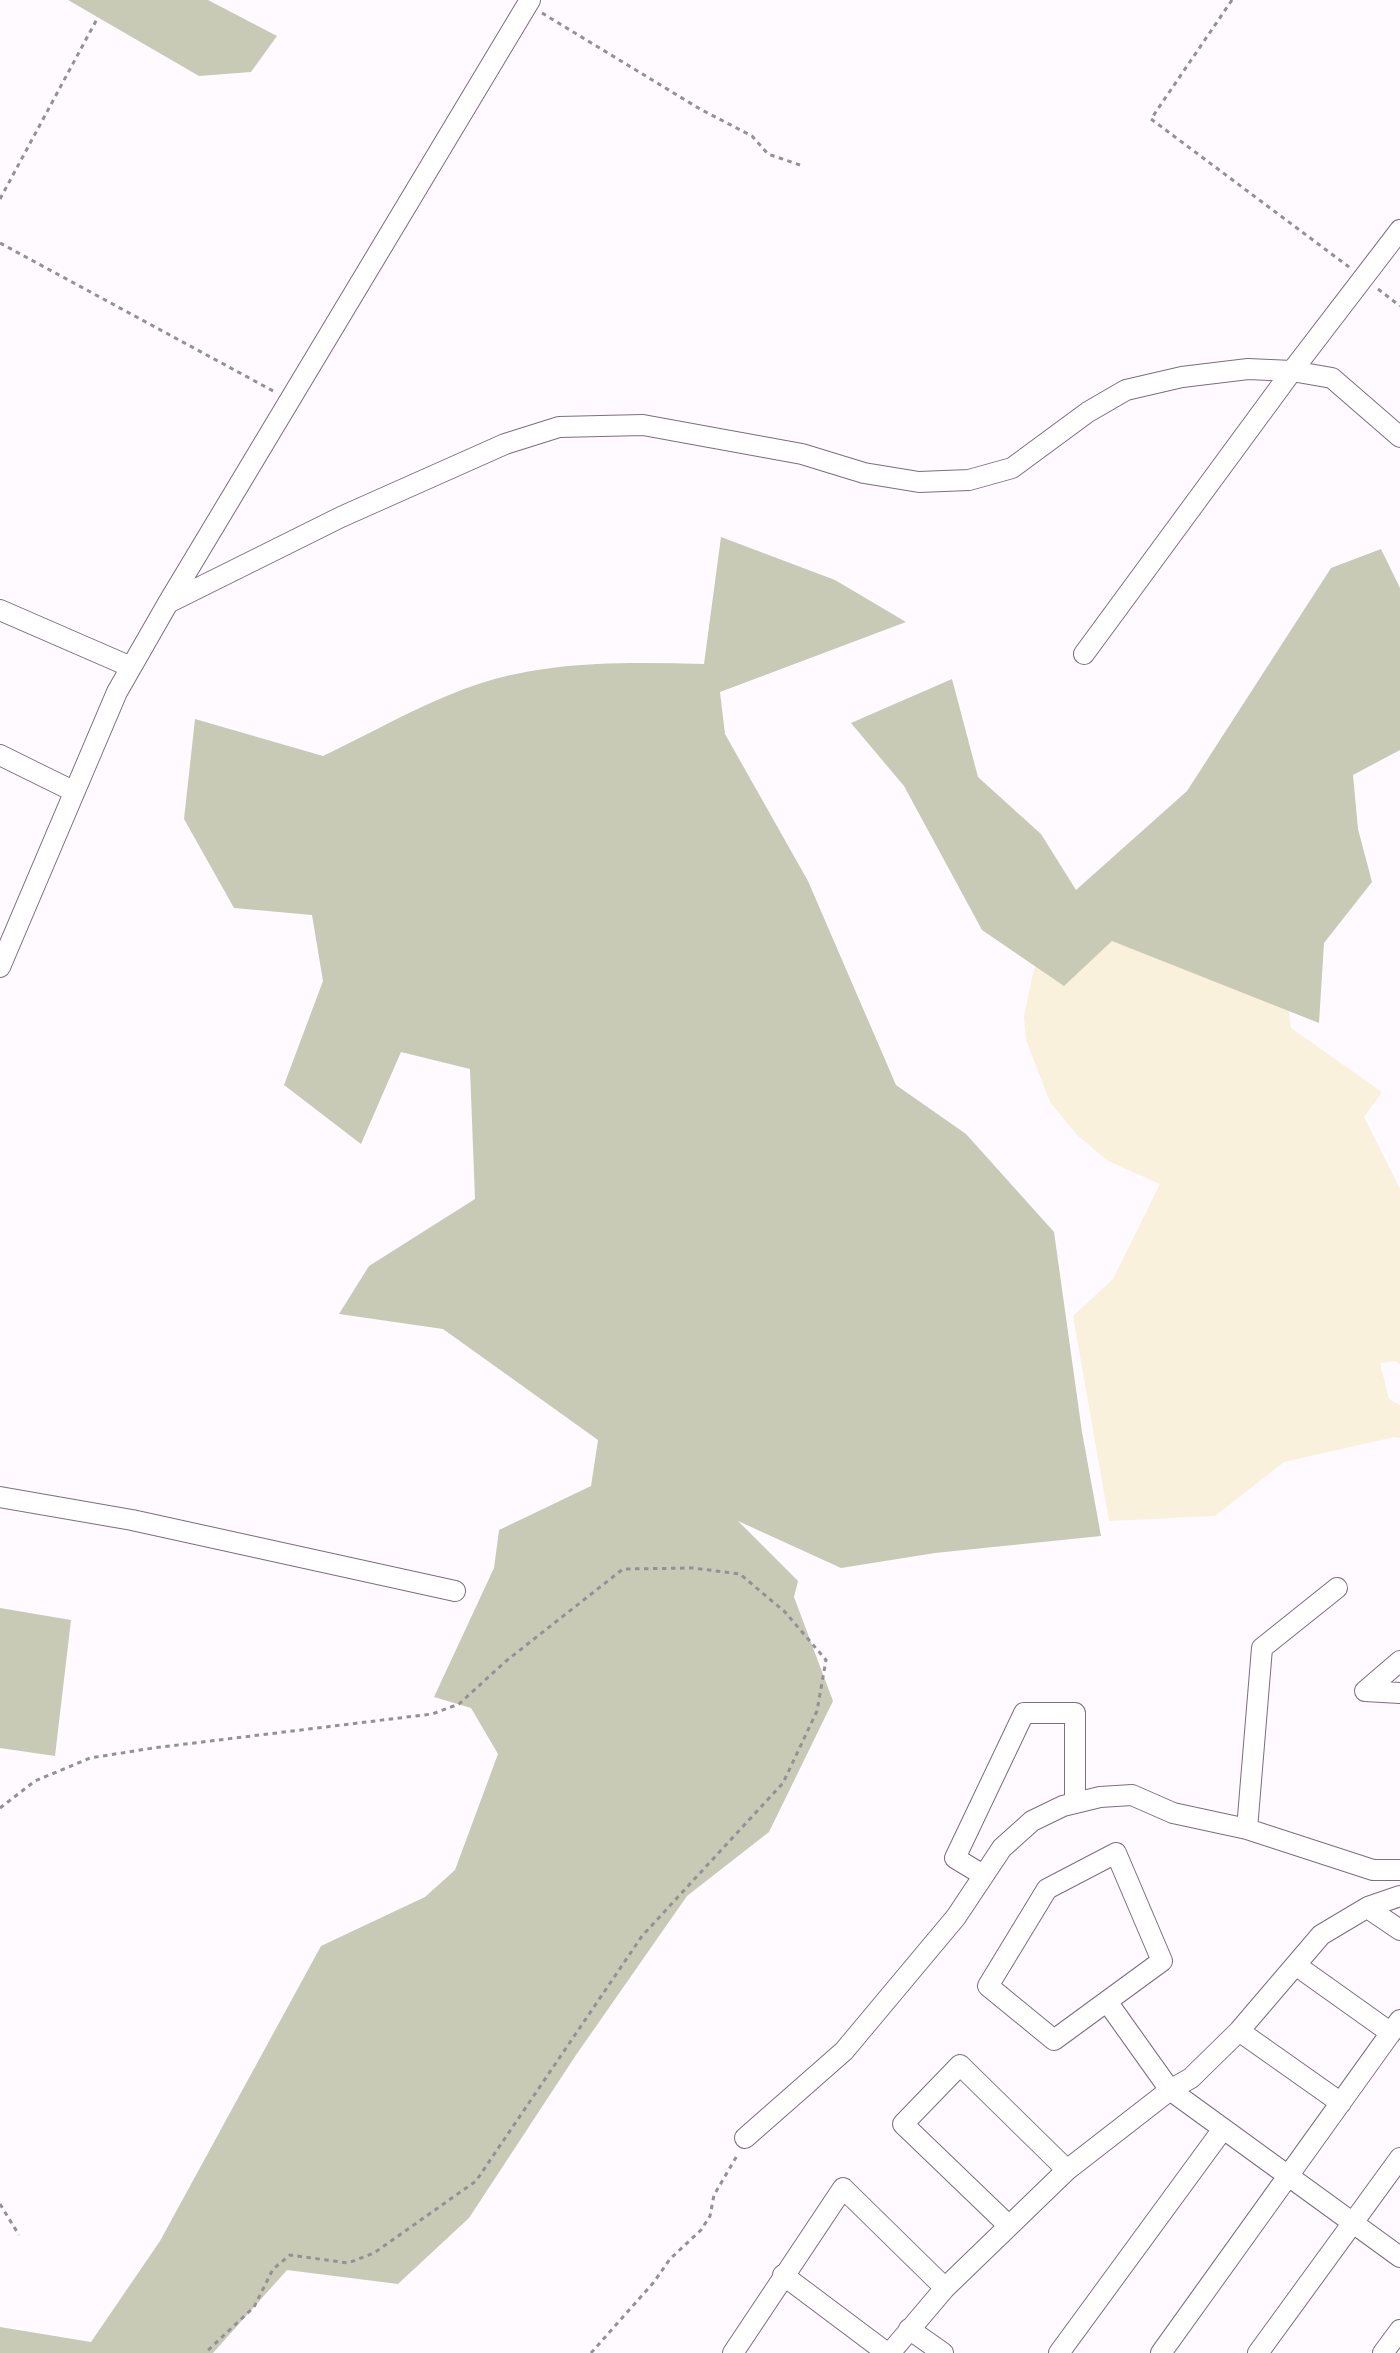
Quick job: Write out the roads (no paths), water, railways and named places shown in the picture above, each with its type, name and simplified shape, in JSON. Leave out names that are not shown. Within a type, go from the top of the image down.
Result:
[{"type":"street","points":[[0,967],[112,702],[168,603],[526,1]]},
{"type":"street","points":[[1084,654],[1292,371],[1400,230]]},
{"type":"street","points":[[168,603],[341,517],[505,444],[559,427],[643,425],[801,454],[886,477],[919,482],[969,480],[1012,468],[1088,412],[1126,390],[1182,377],[1248,369],[1292,371],[1332,378],[1400,437]]},
{"type":"street","points":[[0,610],[131,668]]},
{"type":"street","points":[[0,755],[73,791]]},
{"type":"street","points":[[0,1497],[132,1520],[455,1591]]},
{"type":"street","points":[[1247,1829],[1262,1648],[1337,1588]]},
{"type":"street","points":[[1400,1661],[1365,1691],[1400,1693]]},
{"type":"street","points":[[983,1875],[954,1858],[1024,1713],[1074,1713],[1074,1803]]},
{"type":"street","points":[[745,2138],[844,2051],[956,1917],[1002,1848],[1032,1821],[1074,1803],[1101,1797],[1132,1795],[1173,1813],[1247,1829],[1373,1870],[1400,1870]]},
{"type":"street","points":[[1116,1853],[1162,1961],[1108,2003],[1054,2040],[988,1986],[1047,1889],[1116,1853]]},
{"type":"street","points":[[783,2274],[888,2353],[945,2288],[1067,2169],[1170,2090],[1191,2078],[1239,2031],[1321,1935],[1333,1926],[1400,1896]]},
{"type":"street","points":[[1369,1909],[1400,1930]]},
{"type":"street","points":[[1161,2353],[1396,2026],[1296,1966]]},
{"type":"street","points":[[1108,2003],[1170,2090],[1400,2258]]},
{"type":"street","points":[[1239,2031],[1341,2103]]},
{"type":"street","points":[[1008,2225],[903,2124],[960,2065],[1067,2169]]},
{"type":"street","points":[[1059,2353],[1223,2129]]},
{"type":"street","points":[[1258,2353],[1400,2157]]},
{"type":"street","points":[[733,2353],[783,2274],[843,2187],[945,2288]]},
{"type":"street","points":[[909,2329],[944,2353]]},
{"type":"street","points":[[1383,2353],[1400,2330]]}]
